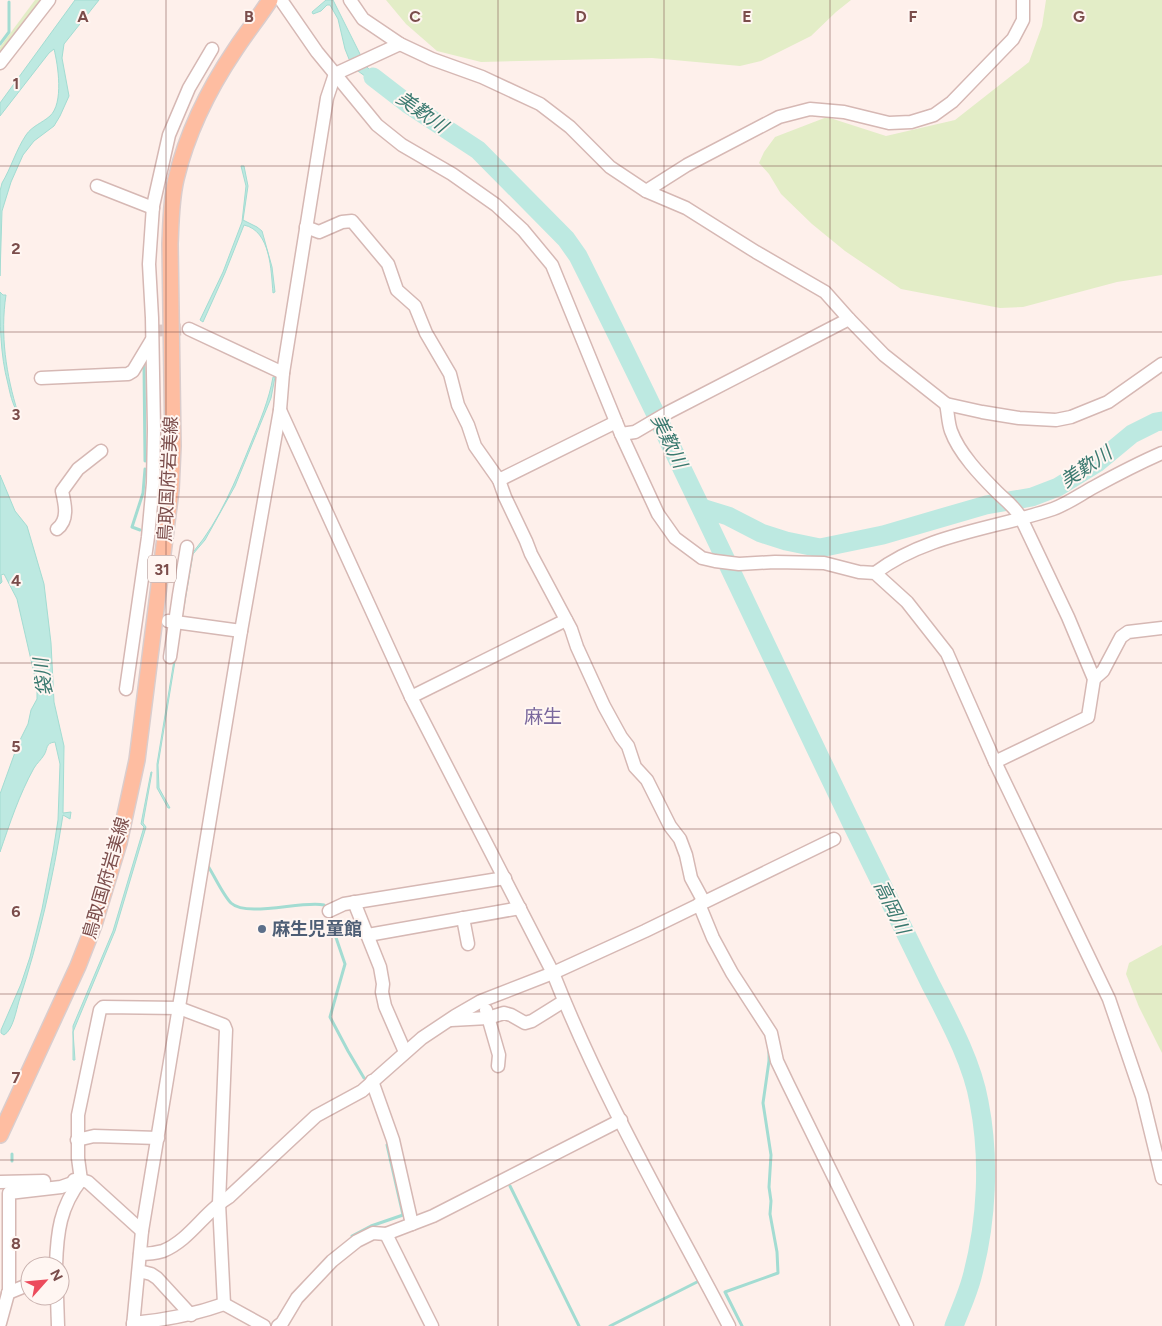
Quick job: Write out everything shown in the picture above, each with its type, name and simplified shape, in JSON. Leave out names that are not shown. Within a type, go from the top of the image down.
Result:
[{"type":"main road","name":"鳥取国府岩美線","points":[[0,1136],[94,926],[119,843],[137,760],[171,490],[173,446],[170,244],[176,180],[184,149],[206,97],[235,50],[270,0]]},
{"type":"street","points":[[0,63],[49,0]]},
{"type":"street","points":[[280,0],[317,52],[377,125],[402,145],[452,174],[496,205],[523,230],[552,265],[618,428],[658,514],[675,538],[702,558],[739,564],[775,562],[824,563],[859,572],[875,573],[907,602],[947,652],[995,762],[1110,999],[1142,1096],[1162,1178]]},
{"type":"street","points":[[350,0],[363,19],[400,44],[432,59],[482,77],[540,104],[570,127],[610,167],[646,191],[686,208],[825,292],[849,320],[884,355],[946,404],[991,414],[1056,420],[1108,402],[1162,364]]},
{"type":"street","points":[[646,191],[687,165],[779,117],[810,109],[844,112],[889,123],[911,122],[934,115],[963,92],[1013,39],[1023,20],[1023,0]]},
{"type":"street","points":[[224,1304],[190,1319],[133,1324],[142,1230],[241,631],[280,410],[283,373],[327,98],[335,74],[400,44]]},
{"type":"street","points":[[126,689],[139,618],[152,483],[154,428],[149,264],[153,208],[169,135],[189,88],[212,50]]},
{"type":"street","points":[[96,186],[153,208]]},
{"type":"street","points":[[306,227],[319,232],[342,222],[352,220],[388,264],[398,290],[415,306],[426,333],[450,374],[458,405],[468,425],[474,446],[499,480],[505,498],[531,554],[566,620],[620,738],[628,746],[635,767],[647,780],[670,826],[680,839],[686,854],[691,878],[732,973],[771,1033],[777,1062],[907,1326]]},
{"type":"street","points":[[499,480],[618,428],[635,432],[669,412],[849,320]]},
{"type":"street","points":[[189,329],[283,373]]},
{"type":"street","points":[[41,378],[128,374],[133,371],[151,341]]},
{"type":"street","points":[[946,404],[950,429],[956,442],[971,463],[997,492],[1016,509],[1021,518],[1068,616],[1094,679],[1088,717],[995,762]]},
{"type":"street","points":[[280,410],[412,697],[553,972],[564,1001],[621,1120],[729,1326]]},
{"type":"street","points":[[57,529],[62,525],[66,506],[62,491],[78,469],[101,451]]},
{"type":"street","points":[[875,573],[886,564],[908,552],[935,542],[1055,508],[1162,452]]},
{"type":"street","points":[[170,657],[172,621],[187,547]]},
{"type":"street","points":[[412,697],[566,620]]},
{"type":"street","points":[[172,621],[241,631]]},
{"type":"street","points":[[1094,679],[1103,671],[1121,637],[1128,632],[1162,628]]},
{"type":"street","points":[[140,1254],[162,1251],[186,1236],[219,1203],[230,1197],[316,1116],[362,1091],[405,1052],[449,1020],[483,1000],[553,972],[645,931],[834,839]]},
{"type":"street","points":[[329,911],[344,904],[354,902],[505,878]]},
{"type":"street","points":[[354,902],[380,967],[385,1006],[405,1052]]},
{"type":"street","points":[[368,935],[520,908]]},
{"type":"street","points":[[463,918],[468,944]]},
{"type":"street","points":[[483,1000],[499,1055],[498,1066]]},
{"type":"street","points":[[449,1020],[488,1018],[504,1013],[525,1023],[532,1021],[564,1001]]},
{"type":"street","points":[[57,1256],[59,1225],[71,1193],[81,1180],[77,1140],[78,1115],[100,1010],[103,1007],[179,1008],[224,1025],[226,1030],[219,1203],[224,1304]]},
{"type":"street","points":[[372,1081],[393,1140],[412,1224]]},
{"type":"street","points":[[278,1326],[297,1298],[332,1261],[357,1241],[373,1233],[386,1234],[432,1216],[621,1120]]},
{"type":"street","points":[[77,1140],[94,1136],[158,1138]]},
{"type":"street","points":[[0,1182],[81,1180],[88,1182],[142,1230]]},
{"type":"street","points":[[0,1323],[8,1293],[9,1193],[61,1187],[81,1180]]},
{"type":"street","points":[[386,1234],[432,1326]]},
{"type":"street","points":[[138,1271],[151,1274],[157,1278],[190,1319]]},
{"type":"street","points":[[8,1293],[20,1288]]},
{"type":"street","points":[[224,1304],[264,1326]]},
{"type":"street","points":[[57,1306],[58,1326]]},
{"type":"green space","points":[[35,0],[46,0],[0,54],[0,47]]},
{"type":"green space","points":[[386,0],[851,0],[811,36],[761,61],[740,66],[652,58],[481,62],[437,51],[406,24]]},
{"type":"green space","points":[[1046,0],[1162,0],[1162,275],[1117,282],[1023,307],[1000,308],[901,289],[845,251],[812,224],[781,194],[769,174],[759,163],[764,152],[775,137],[827,117],[886,136],[955,120],[1029,62],[1042,26]]},
{"type":"green space","points":[[1162,945],[1162,1053],[1139,1007],[1126,974],[1129,963]]},
{"type":"water","points":[[75,0],[99,0],[64,44],[62,58],[69,96],[60,116],[54,126],[34,141],[23,155],[11,182],[2,211],[0,276],[0,191],[2,183],[26,135],[31,129],[50,116],[54,110],[59,84],[54,49],[0,116],[0,103]]},
{"type":"water","points":[[326,0],[333,0],[366,66],[395,89],[391,95],[358,71],[349,59],[338,19],[330,5],[313,14],[312,12]]},
{"type":"water","points":[[241,166],[244,166],[248,186],[243,220],[262,231],[272,267],[275,292],[273,293],[270,263],[265,243],[253,229],[244,225],[203,322],[200,320],[223,272],[242,222],[246,186]]},
{"type":"water","points":[[0,292],[6,295],[4,310],[5,354],[10,384],[18,413],[14,406],[3,361],[0,327]]},
{"type":"water","points":[[273,377],[275,377],[271,398],[235,486],[205,540],[193,554],[182,619],[192,548],[194,551],[203,539],[227,499],[261,419]]},
{"type":"water","name":"袋川","points":[[0,475],[15,511],[27,526],[44,584],[51,643],[54,702],[64,746],[63,813],[71,812],[70,819],[63,815],[50,886],[33,955],[14,1020],[10,1029],[4,1035],[1,1033],[1,1030],[21,984],[42,909],[58,820],[60,764],[55,742],[48,745],[24,788],[0,852],[0,794],[18,744],[28,724],[31,710],[37,699],[37,686],[17,599],[4,574],[1,575],[2,582],[0,584]]},
{"type":"water","points":[[176,648],[158,765],[159,788],[170,808],[168,808],[157,788],[157,764]]},
{"type":"water","points":[[152,772],[143,823],[146,827],[115,931],[73,1032],[73,1026],[113,931],[144,827],[141,824]]},
{"type":"water","points":[[73,1032],[75,1060],[73,1060]]},
{"type":"waterway","points":[[0,44],[9,32],[9,2]]},
{"type":"waterway","name":"高岡川","points":[[373,77],[408,104],[478,150],[566,239],[578,256],[683,469],[862,846],[959,1041],[976,1087],[985,1145],[986,1167],[984,1212],[977,1256],[972,1277],[954,1326]]},
{"type":"waterway","points":[[144,364],[145,461]]},
{"type":"waterway","name":"美歎川","points":[[702,508],[728,516],[761,533],[786,541],[820,548],[883,535],[986,505],[1032,497],[1058,487],[1097,463],[1132,434],[1162,421]]},
{"type":"waterway","points":[[140,530],[132,527],[143,493],[145,469]]},
{"type":"waterway","points":[[208,866],[228,900],[239,907],[262,909],[315,904],[324,905]]},
{"type":"waterway","points":[[330,920],[345,964],[330,1017],[364,1078]]},
{"type":"waterway","points":[[742,1326],[725,1292],[778,1273],[777,1252],[770,1214],[771,1155],[763,1103],[769,1050]]},
{"type":"waterway","points":[[352,1236],[371,1226],[403,1215],[387,1145]]},
{"type":"waterway","points":[[12,1154],[12,1161]]},
{"type":"waterway","points":[[510,1186],[579,1326]]},
{"type":"waterway","points":[[610,1326],[697,1282]]},
{"type":"tunnel","points":[[151,331],[189,329]]},
{"type":"place","name":"麻生児童館","points":[[262,929]]},
{"type":"district","name":"麻生","points":[[543,716]]}]
